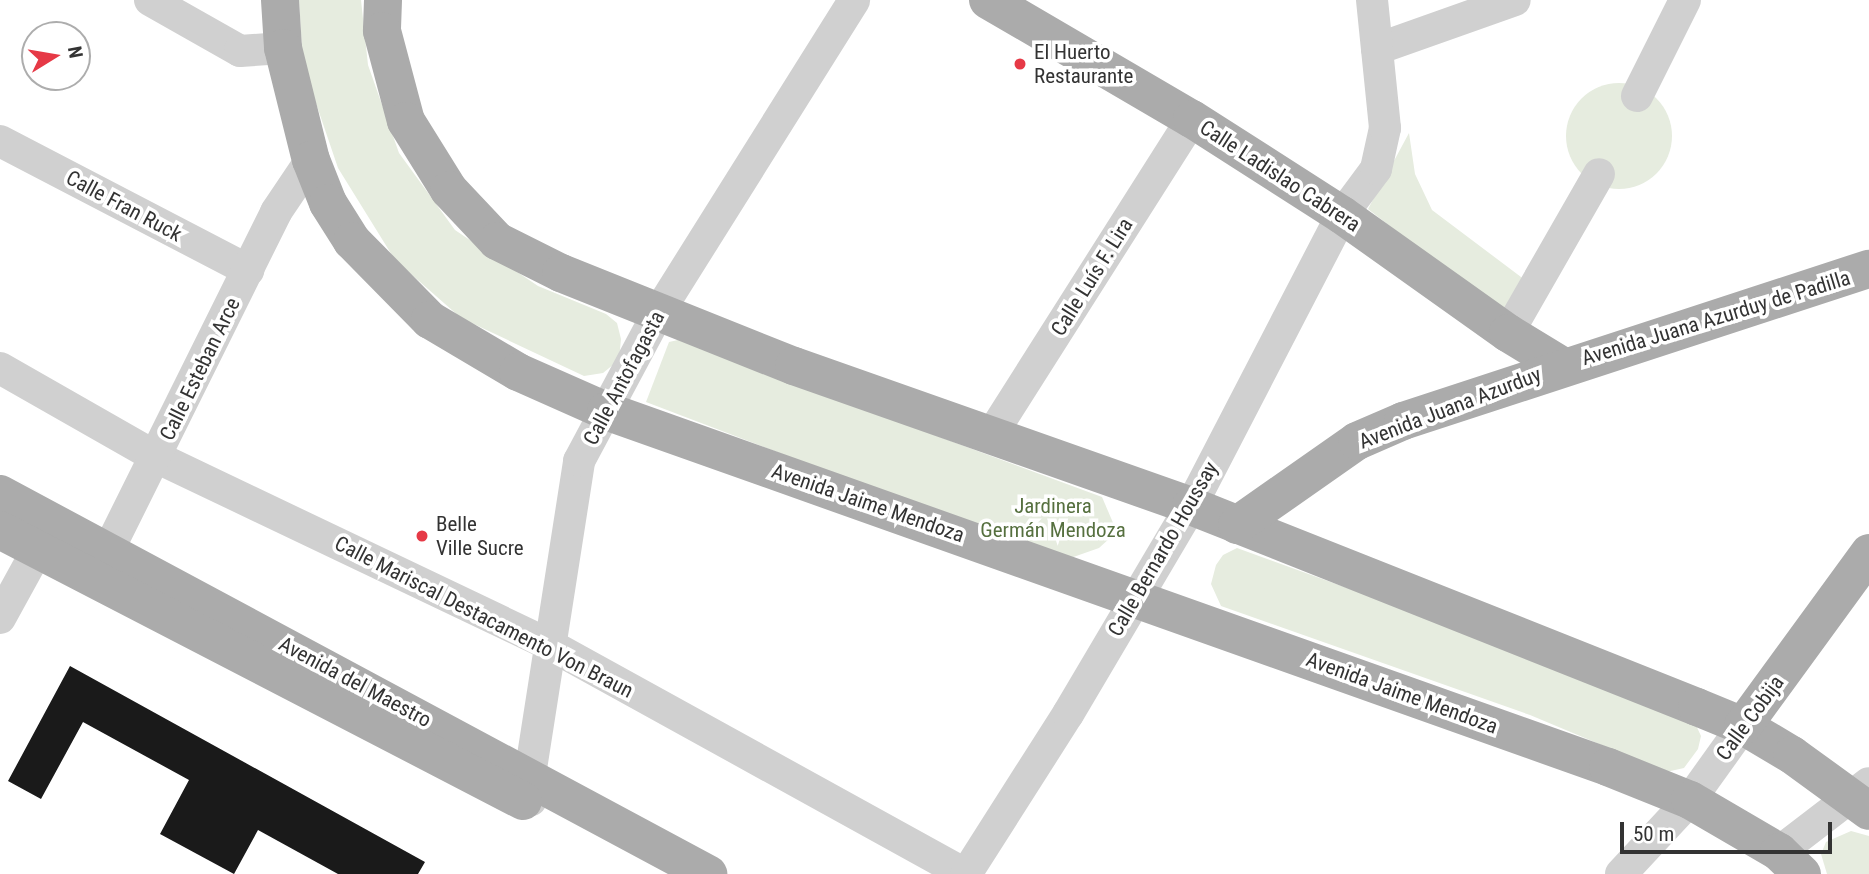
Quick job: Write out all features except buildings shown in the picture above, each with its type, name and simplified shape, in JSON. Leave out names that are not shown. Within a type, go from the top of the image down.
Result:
[{"type":"main road","name":"Avenida Jaime Mendoza","points":[[280,0],[283,48],[311,160],[328,203],[352,241],[430,320],[518,372],[606,411],[1132,601],[1608,767],[1690,800],[1791,863]]},
{"type":"main road","points":[[383,0],[382,32],[406,121],[449,190],[498,241],[658,313],[1191,506],[1744,726],[1863,796]]},
{"type":"main road","name":"Calle Ladislao Cabrera","points":[[988,0],[1192,119],[1342,215],[1508,333],[1562,366]]},
{"type":"main road","name":"Avenida Juana Azurduy de Padilla","points":[[1562,366],[1732,317],[1869,269]]},
{"type":"main road","name":"Avenida Juana Azurduy","points":[[1237,525],[1357,441],[1562,366]]},
{"type":"main road","name":"Avenida del Maestro","points":[[0,494],[100,565],[530,790],[708,874]]},
{"type":"main road","name":"Avenida del Maestro","points":[[0,530],[38,549],[100,565]]},
{"type":"main road","name":"Calle Cobija","points":[[1744,726],[1869,554]]},
{"type":"main road","name":"Avenida del Maestro","points":[[530,790],[653,874]]},
{"type":"street","points":[[150,0],[240,51],[283,48]]},
{"type":"street","name":"Calle Antofagasta","points":[[530,790],[579,461],[658,313],[854,0]]},
{"type":"street","name":"Calle Bernardo Houssay","points":[[965,874],[1068,714],[1132,601],[1191,506],[1342,215],[1376,169],[1385,128],[1372,0]]},
{"type":"street","points":[[1377,48],[1515,0]]},
{"type":"street","points":[[1637,96],[1685,0]]},
{"type":"street","name":"Calle Luís F. Lira","points":[[992,434],[1192,119]]},
{"type":"street","name":"Calle Fran Ruck","points":[[0,141],[248,270]]},
{"type":"street","name":"Calle Esteban Arce","points":[[100,565],[276,212],[311,160]]},
{"type":"street","points":[[1508,333],[1599,174]]},
{"type":"street","name":"Calle Mariscal Destacamento Von Braun","points":[[0,368],[156,457],[550,645],[965,874]]},
{"type":"street","points":[[0,618],[38,549]]},
{"type":"street","name":"Calle Cobija","points":[[1621,874],[1690,800],[1744,726]]},
{"type":"street","points":[[1791,863],[1863,796]]},
{"type":"green space","points":[[299,0],[361,0],[368,65],[399,153],[455,230],[538,286],[606,314],[617,323],[621,339],[619,360],[603,373],[584,376],[461,318],[395,260],[338,168],[303,65]]},
{"type":"green space","points":[[1619,83],[1639,87],[1657,98],[1668,116],[1672,136],[1668,156],[1657,174],[1639,185],[1619,189],[1599,185],[1581,174],[1570,156],[1566,136],[1570,116],[1581,98],[1599,87]]},
{"type":"green space","points":[[1409,133],[1415,174],[1432,210],[1525,280],[1509,309],[1499,311],[1368,209]]},
{"type":"green space","name":"Jardinera Germán Mendoza","points":[[678,340],[1102,497],[1114,525],[1110,538],[1099,548],[1062,561],[646,402],[669,342]]},
{"type":"green space","points":[[1237,548],[1474,634],[1695,723],[1701,736],[1698,749],[1684,768],[1666,772],[1530,715],[1221,606],[1211,584],[1216,565],[1223,555]]},
{"type":"green space","points":[[1851,831],[1869,836],[1869,874],[1827,874],[1821,854],[1826,842]]},
{"type":"place","name":"El Huerto Restaurante","points":[[1020,64]]},
{"type":"place","name":"Belle Ville Sucre","points":[[422,536]]}]
